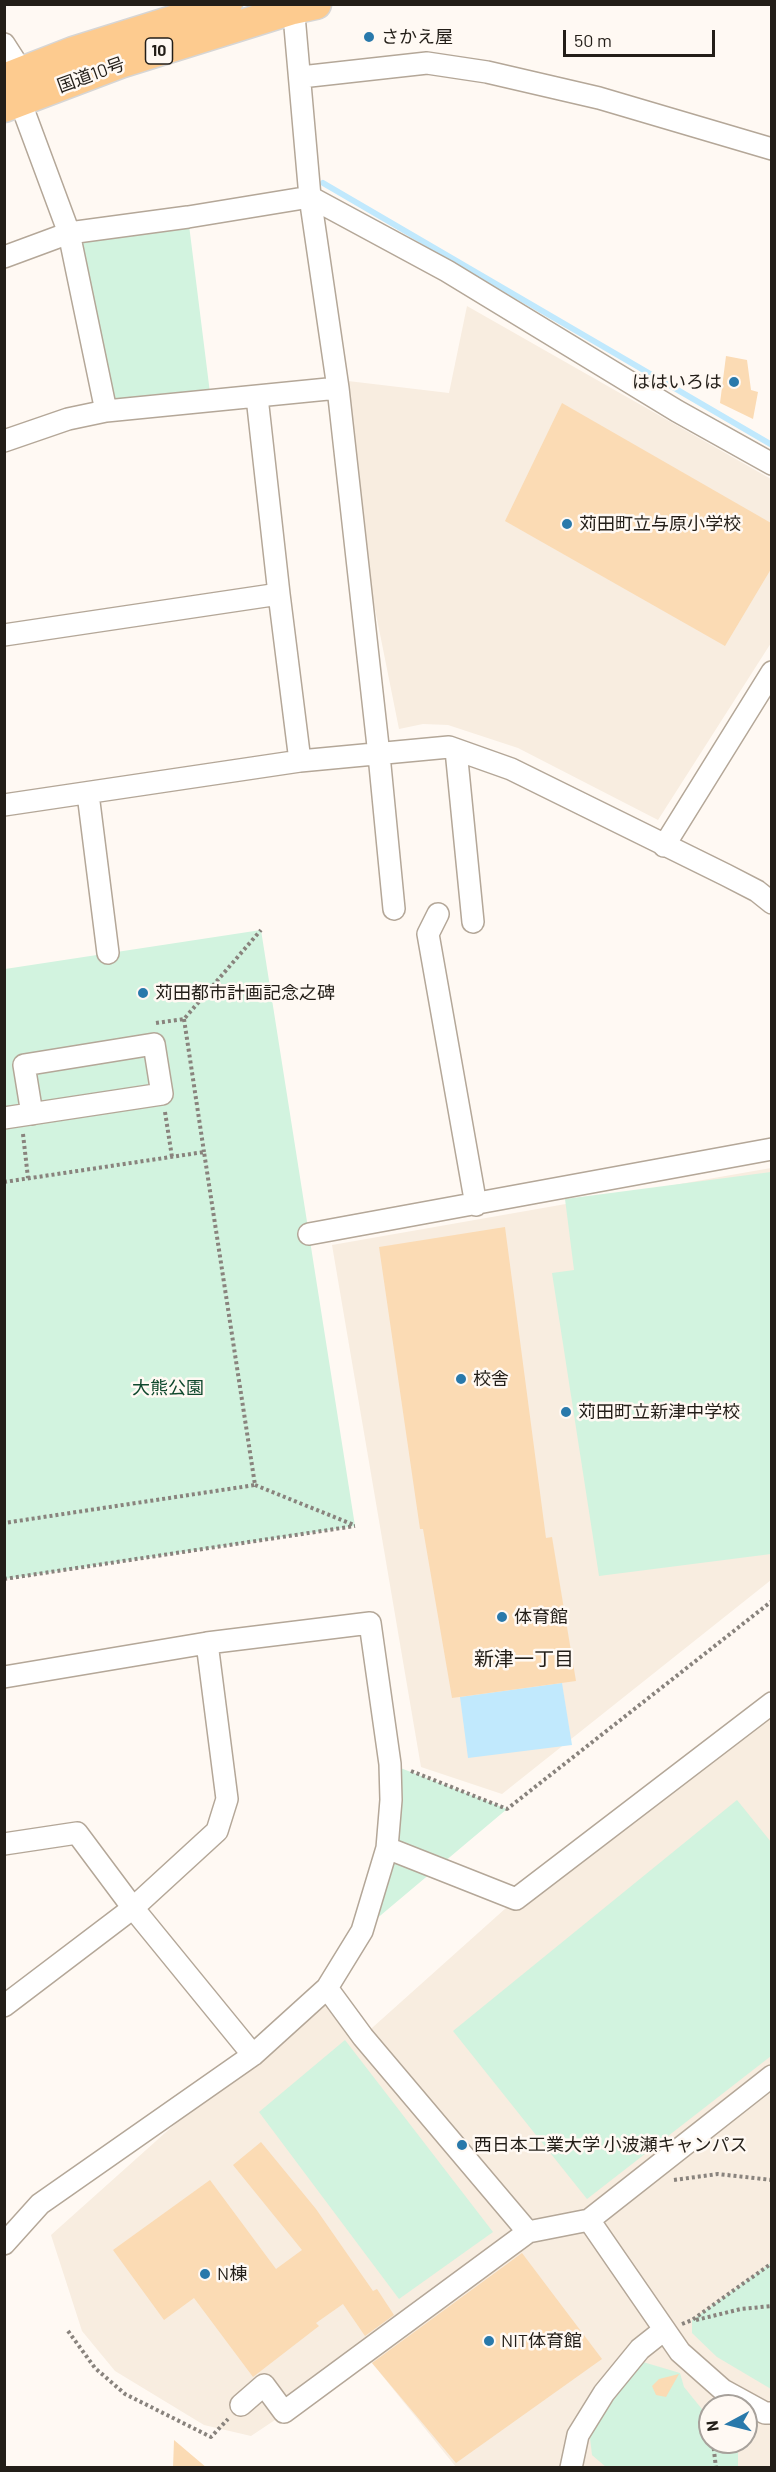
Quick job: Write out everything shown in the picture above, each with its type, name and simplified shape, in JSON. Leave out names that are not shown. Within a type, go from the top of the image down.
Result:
[{"type":"highway","name":"国道10号","points":[[13,90],[73,52],[227,4]]},
{"type":"highway","name":"国道10号","points":[[13,90],[120,63],[301,6]]},
{"type":"street","points":[[301,6],[301,77],[310,197],[338,388],[394,909]]},
{"type":"street","points":[[4,44],[13,90],[69,233],[106,411]]},
{"type":"street","points":[[301,77],[427,63],[487,72],[599,98],[771,149]]},
{"type":"street","points":[[4,257],[69,233],[310,197],[447,271],[677,411],[771,464]]},
{"type":"street","points":[[4,441],[68,419],[106,411],[338,388]]},
{"type":"street","points":[[257,397],[300,761]]},
{"type":"street","points":[[4,635],[279,594]]},
{"type":"street","points":[[664,846],[769,683]]},
{"type":"street","points":[[4,805],[300,761],[449,747],[511,769],[736,880],[757,891],[771,903]]},
{"type":"street","points":[[456,750],[474,922]]},
{"type":"street","points":[[88,794],[108,953]]},
{"type":"street","points":[[438,914],[428,934],[476,1205]]},
{"type":"street","points":[[154,1044],[162,1094],[19,1119],[24,1065],[154,1044]]},
{"type":"street","points":[[309,1234],[771,1149]]},
{"type":"street","points":[[4,1677],[207,1644],[370,1623],[390,1764],[391,1800],[387,1848],[362,1931],[327,1988],[253,2055],[40,2204],[4,2244]]},
{"type":"street","points":[[4,2006],[133,1908],[217,1831],[227,1799],[207,1644]]},
{"type":"street","points":[[387,1848],[516,1899],[771,1703]]},
{"type":"street","points":[[4,1844],[77,1833],[133,1908],[253,2055]]},
{"type":"street","points":[[327,1988],[363,2037],[528,2232]]},
{"type":"street","points":[[241,2405],[264,2385],[284,2412],[528,2232],[589,2220],[771,2076]]},
{"type":"street","points":[[589,2220],[680,2352],[723,2390],[771,2414]]},
{"type":"street","points":[[571,2468],[578,2435],[604,2393],[640,2349],[664,2330]]},
{"type":"path","points":[[152,1024],[183,1019],[261,930]]},
{"type":"path","points":[[183,1019],[255,1485]]},
{"type":"path","points":[[162,1094],[172,1157]]},
{"type":"path","points":[[19,1119],[28,1178]]},
{"type":"path","points":[[4,1182],[204,1152]]},
{"type":"path","points":[[4,1523],[255,1485],[355,1526],[4,1579]]},
{"type":"path","points":[[390,1764],[507,1809],[771,1601]]},
{"type":"path","points":[[664,2183],[717,2174],[771,2180]]},
{"type":"path","points":[[692,2320],[771,2263]]},
{"type":"path","points":[[664,2330],[692,2320],[741,2309],[771,2306]]},
{"type":"path","points":[[68,2331],[95,2368],[125,2394],[211,2437],[241,2405]]},
{"type":"shaded area","name":"苅田町立与原小学校","points":[[467,306],[771,479],[771,643],[658,820],[518,748],[448,725],[423,724],[399,729],[367,569],[348,381],[449,393]]},
{"type":"shaded area","name":"苅田町立新津中学校","points":[[771,1168],[771,1580],[502,1794],[421,1767],[332,1245]]},
{"type":"shaded area","name":"西日本工業大学 小波瀬キャンパス","points":[[771,1703],[771,2467],[456,2467],[368,2358],[251,2436],[204,2425],[115,2371],[82,2331],[51,2235],[327,1988],[363,2036],[516,1899]]},
{"type":"green space","points":[[188,217],[211,401],[106,411],[69,233]]},
{"type":"green space","name":"大熊公園","points":[[261,930],[355,1526],[5,1579],[5,969]]},
{"type":"green space","points":[[771,1172],[771,1554],[599,1576],[552,1273],[574,1270],[565,1199]]},
{"type":"green space","points":[[390,1764],[507,1809],[362,1931],[378,1882]]},
{"type":"green space","points":[[737,1800],[771,1842],[771,2056],[587,2199],[453,2031]]},
{"type":"green space","points":[[345,2040],[493,2232],[399,2299],[259,2112]]},
{"type":"green space","points":[[771,2263],[771,2389],[717,2357],[692,2333],[692,2320]]},
{"type":"green space","points":[[643,2362],[680,2373],[684,2387],[698,2404],[698,2454],[738,2454],[738,2467],[606,2467],[592,2455],[590,2438],[597,2416]]},
{"type":"water","points":[[562,1683],[572,1745],[468,1758],[460,1697]]},
{"type":"building","points":[[726,356],[747,360],[751,390],[758,392],[753,419],[720,403]]},
{"type":"building","points":[[562,403],[771,523],[771,569],[725,646],[505,521]]},
{"type":"building","name":"校舎","points":[[505,1227],[546,1538],[552,1537],[576,1681],[452,1698],[423,1529],[420,1529],[379,1247]]},
{"type":"building","name":"N棟","points":[[261,2142],[316,2209],[373,2291],[377,2289],[394,2315],[365,2336],[343,2304],[316,2323],[319,2326],[253,2377],[194,2298],[164,2320],[113,2250],[210,2180],[276,2269],[302,2250],[233,2165]]},
{"type":"building","name":"NIT体育館","points":[[522,2253],[602,2359],[456,2463],[372,2363]]},
{"type":"building","points":[[679,2374],[666,2397],[656,2395],[652,2386],[659,2379]]},
{"type":"building","points":[[174,2440],[207,2468],[173,2468]]},
{"type":"waterway","points":[[323,183],[772,445]]},
{"type":"place","name":"さかえ屋","points":[[369,37]]},
{"type":"place","name":"ははいろは","points":[[734,382]]},
{"type":"place","name":"苅田町立与原小学校","points":[[567,524]]},
{"type":"place","name":"苅田都市計画記念之碑","points":[[143,993]]},
{"type":"place","name":"校舎","points":[[461,1379]]},
{"type":"place","name":"苅田町立新津中学校","points":[[566,1412]]},
{"type":"place","name":"体育館","points":[[502,1617]]},
{"type":"place","name":"西日本工業大学 小波瀬キャンパス","points":[[462,2145]]},
{"type":"place","name":"N棟","points":[[205,2274]]},
{"type":"place","name":"NIT体育館","points":[[489,2341]]},
{"type":"district","name":"新津一丁目","points":[[524,1659]]}]
